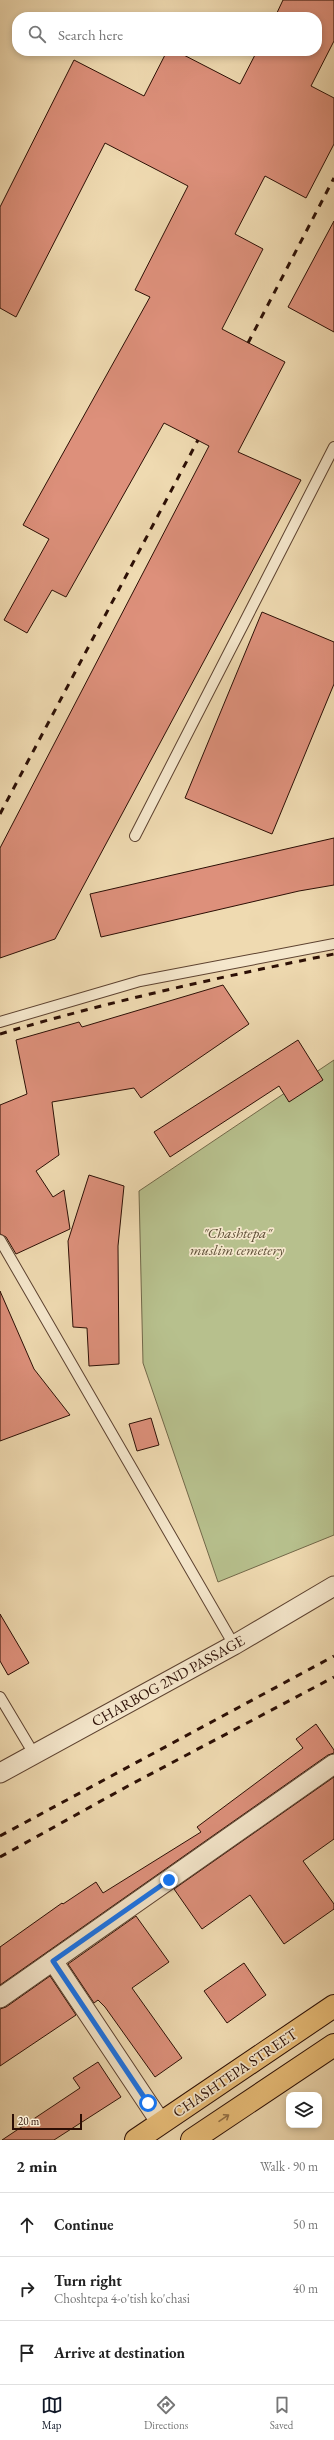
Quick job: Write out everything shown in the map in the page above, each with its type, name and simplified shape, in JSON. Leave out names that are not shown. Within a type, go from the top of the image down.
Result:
[{"type":"main road","name":"CHASHTEPA STREET","points":[[136,2140],[334,2006]]},
{"type":"main road","points":[[192,2140],[334,2045]]},
{"type":"street","name":"CHARBOG 2ND PASSAGE","points":[[0,1773],[234,1645],[334,1586]]},
{"type":"street","points":[[0,1998],[334,1764]]},
{"type":"street","points":[[53,1961],[161,2123]]},
{"type":"lane","points":[[135,836],[334,447]]},
{"type":"lane","points":[[0,1022],[140,981],[334,944]]},
{"type":"lane","points":[[0,1240],[234,1645]]},
{"type":"lane","points":[[0,1697],[34,1754]]},
{"type":"green space","name":"\"Chashtepa\" muslim cemetery","points":[[334,1060],[334,1535],[218,1582],[143,1363],[139,1191]]},
{"type":"building","points":[[283,0],[334,0],[334,41],[311,86],[334,98],[334,144],[306,198],[265,176],[235,234],[263,249],[222,329],[285,362],[238,452],[301,480],[55,939],[0,958],[0,848],[209,446],[164,423],[66,597],[52,590],[27,633],[4,620],[49,539],[23,525],[150,297],[135,290],[188,186],[105,143],[16,317],[0,308],[0,207],[74,60],[144,96],[164,56],[186,56],[240,84],[254,56],[322,56],[322,12],[277,12]]},
{"type":"building","points":[[334,221],[334,332],[288,307]]},
{"type":"building","points":[[262,612],[334,642],[334,684],[272,834],[185,798]]},
{"type":"building","points":[[334,838],[334,885],[299,891],[101,937],[90,894]]},
{"type":"building","points":[[223,985],[249,1024],[141,1098],[134,1088],[52,1102],[59,1155],[36,1171],[53,1197],[64,1190],[70,1229],[16,1254],[6,1237],[0,1234],[0,1105],[27,1094],[16,1040],[79,1022],[82,1027]]},
{"type":"building","points":[[298,1040],[323,1080],[289,1102],[279,1086],[170,1157],[154,1132]]},
{"type":"building","points":[[89,1175],[124,1186],[118,1246],[119,1364],[89,1366],[87,1328],[73,1327],[68,1241]]},
{"type":"building","points":[[0,1291],[34,1369],[70,1415],[0,1441]]},
{"type":"building","points":[[151,1418],[159,1445],[137,1451],[129,1424]]},
{"type":"building","points":[[0,1614],[29,1663],[8,1675],[0,1661]]},
{"type":"building","points":[[316,1724],[334,1750],[334,1753],[328,1755],[0,1985],[0,1947],[62,1903],[63,1904],[96,1882],[103,1893],[201,1832],[197,1827],[303,1748],[296,1739]]},
{"type":"building","points":[[334,1777],[334,1839],[303,1861],[334,1904],[334,1909],[284,1944],[250,1895],[202,1929],[174,1889]]},
{"type":"building","points":[[136,1916],[169,1962],[132,1988],[182,2058],[155,2077],[105,2007],[98,2000],[94,2003],[68,1964]]},
{"type":"building","points":[[244,1963],[266,1995],[227,2023],[204,1991]]},
{"type":"building","points":[[50,1976],[76,2015],[0,2066],[0,2009],[6,2007]]},
{"type":"building","points":[[98,2062],[121,2097],[54,2140],[2,2140],[80,2088],[73,2078]]},
{"type":"railway","points":[[248,343],[334,178]]},
{"type":"railway","points":[[0,814],[198,440]]},
{"type":"railway","points":[[0,1034],[166,990],[334,954]]},
{"type":"railway","points":[[0,1836],[334,1656]]},
{"type":"railway","points":[[0,1857],[128,1786],[334,1677]]},
{"type":"route","points":[[148,2103],[53,1961],[169,1880]]}]
